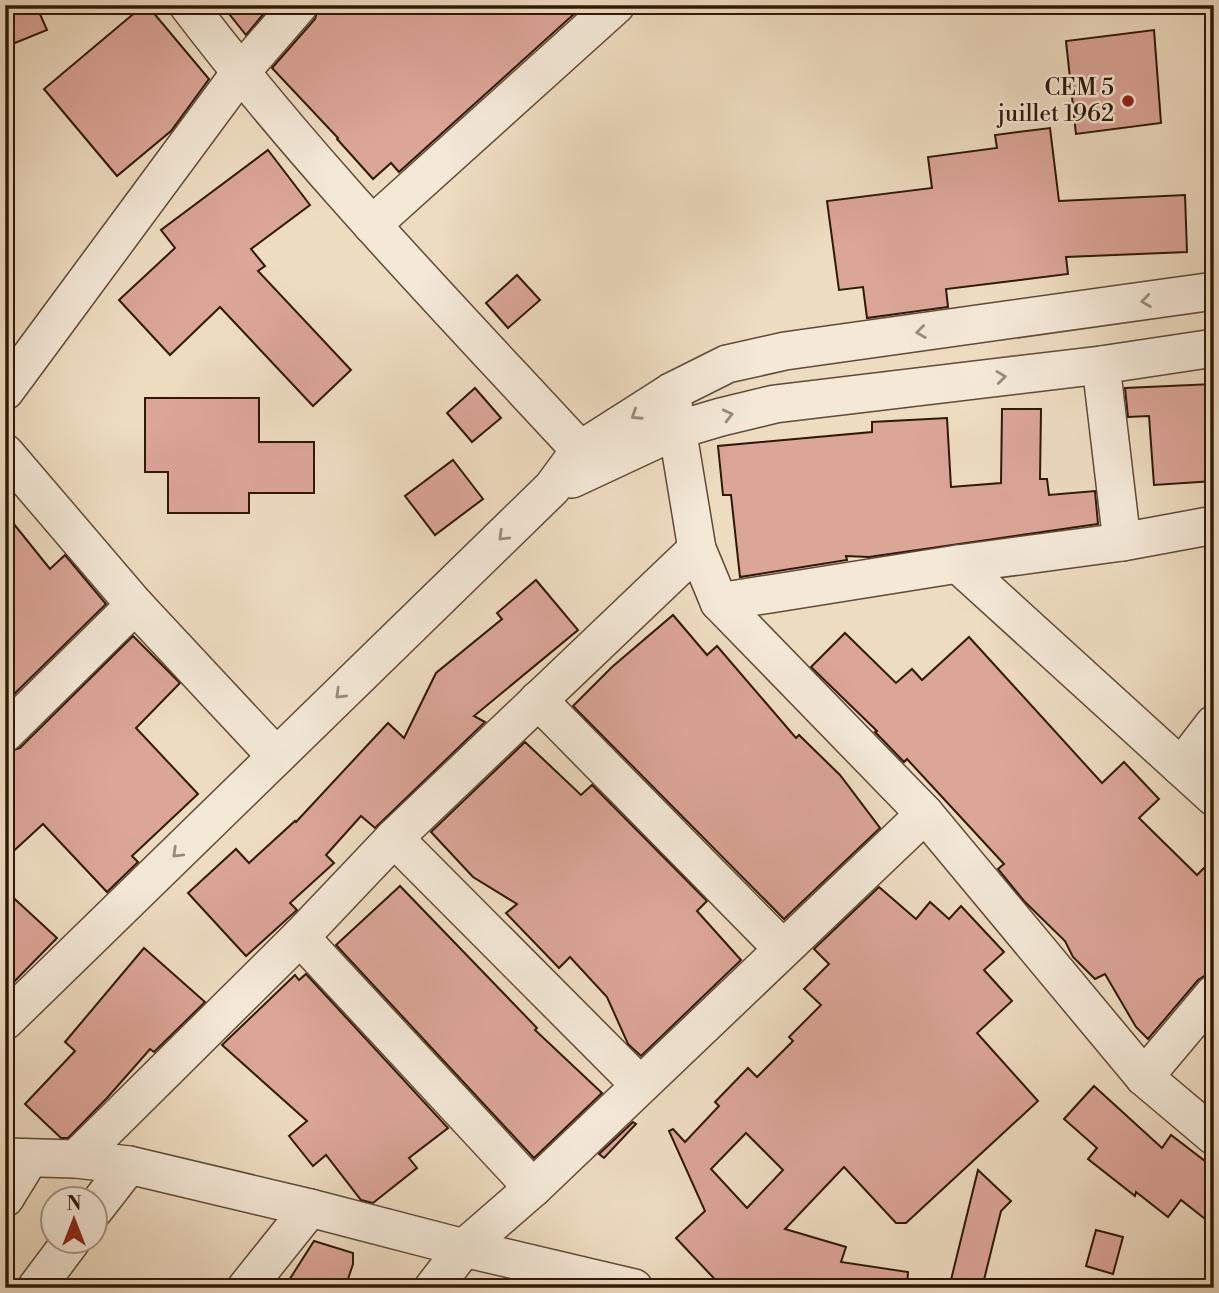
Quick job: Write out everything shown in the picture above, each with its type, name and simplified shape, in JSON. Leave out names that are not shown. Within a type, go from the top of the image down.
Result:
[{"type":"street","points":[[188,5],[240,73],[372,225],[580,450]]},
{"type":"street","points":[[5,391],[240,73],[299,5]]},
{"type":"street","points":[[372,225],[616,5]]},
{"type":"street","points":[[5,1021],[552,488],[580,450],[671,392],[727,364],[785,351],[1214,291]]},
{"type":"street","points":[[552,488],[677,430],[775,404],[1101,365],[1214,348]]},
{"type":"street","points":[[1101,365],[1122,541]]},
{"type":"street","points":[[671,392],[697,549],[719,602],[925,814],[1144,1077],[1214,1136]]},
{"type":"street","points":[[5,453],[135,605],[276,756]]},
{"type":"street","points":[[719,602],[1214,525]]},
{"type":"street","points":[[76,1159],[300,937],[394,838],[697,549]]},
{"type":"street","points":[[958,564],[1214,797]]},
{"type":"street","points":[[5,733],[135,605]]},
{"type":"street","points":[[538,700],[783,949]]},
{"type":"street","points":[[1181,767],[1214,724]]},
{"type":"street","points":[[433,1288],[464,1248],[533,1188],[925,814]]},
{"type":"street","points":[[394,838],[640,1085]]},
{"type":"street","points":[[300,937],[533,1188]]},
{"type":"street","points":[[1144,1077],[1214,994]]},
{"type":"street","points":[[5,1198],[17,1158],[76,1159],[129,1165],[634,1288]]},
{"type":"street","points":[[108,1192],[129,1165]]},
{"type":"street","points":[[246,1288],[310,1208]]},
{"type":"street","points":[[36,1288],[62,1254]]},
{"type":"building","points":[[5,5],[36,5],[47,30],[5,47]]},
{"type":"building","points":[[147,5],[209,79],[171,131],[117,176],[44,89]]},
{"type":"building","points":[[222,5],[271,5],[246,35]]},
{"type":"building","points":[[319,5],[584,5],[399,172],[391,163],[373,179],[272,68],[315,19]]},
{"type":"building","points":[[1154,30],[1161,123],[1076,134],[1066,41]]},
{"type":"building","points":[[1050,128],[1059,201],[1185,195],[1187,252],[1066,257],[1068,274],[946,289],[948,307],[867,318],[863,287],[839,290],[827,201],[932,188],[928,157],[997,148],[995,135]]},
{"type":"building","points":[[268,150],[310,205],[251,249],[265,266],[258,271],[351,370],[313,406],[220,307],[170,355],[119,300],[175,248],[161,230]]},
{"type":"building","points":[[517,275],[540,300],[508,328],[486,303]]},
{"type":"building","points":[[1213,384],[1214,481],[1154,485],[1149,416],[1128,417],[1125,388]]},
{"type":"building","points":[[475,388],[501,418],[472,442],[447,413]]},
{"type":"building","points":[[145,398],[259,398],[259,442],[314,442],[314,493],[249,493],[249,513],[168,513],[168,472],[145,472]]},
{"type":"building","points":[[1002,409],[1041,409],[1040,479],[1047,479],[1049,495],[1095,491],[1098,524],[869,557],[846,556],[847,560],[740,577],[731,495],[723,495],[718,446],[872,432],[872,422],[947,418],[951,487],[1001,483]]},
{"type":"building","points":[[453,460],[483,499],[435,535],[405,496]]},
{"type":"building","points":[[5,513],[50,569],[65,555],[106,604],[5,703]]},
{"type":"building","points":[[536,580],[578,630],[474,716],[485,722],[375,828],[361,816],[326,855],[334,863],[290,903],[297,910],[246,956],[188,893],[236,849],[249,863],[296,822],[388,723],[404,738],[436,673],[502,619],[497,613]]},
{"type":"building","points":[[673,615],[707,655],[717,646],[796,738],[799,735],[840,775],[880,828],[784,919],[573,706],[612,667]]},
{"type":"building","points":[[845,633],[896,683],[912,669],[922,680],[969,637],[1102,783],[1124,762],[1159,799],[1139,818],[1197,875],[1214,858],[1214,974],[1198,980],[1148,1039],[1136,1027],[1105,974],[1095,979],[1073,957],[1065,941],[1024,901],[998,869],[1004,864],[907,759],[904,762],[875,732],[877,731],[811,667]]},
{"type":"building","points":[[133,636],[180,683],[136,728],[198,794],[132,856],[138,862],[107,892],[43,824],[5,859],[5,753],[20,748]]},
{"type":"building","points":[[525,742],[581,795],[592,785],[707,901],[697,911],[741,960],[641,1056],[628,1044],[607,997],[570,957],[559,968],[506,913],[517,904],[473,877],[431,832]]},
{"type":"building","points":[[400,886],[537,1028],[535,1030],[602,1093],[534,1158],[336,945]]},
{"type":"building","points":[[879,887],[916,919],[930,902],[949,919],[961,906],[1004,952],[984,970],[1012,1001],[977,1033],[1038,1101],[906,1223],[896,1223],[844,1167],[785,1229],[846,1247],[841,1262],[908,1272],[907,1288],[723,1288],[676,1238],[705,1211],[669,1131],[673,1129],[685,1142],[719,1106],[715,1102],[748,1068],[757,1077],[793,1041],[789,1037],[821,1005],[804,989],[829,964],[814,949]],"holes":[[[746,1133],[783,1170],[747,1208],[711,1169]]]},
{"type":"building","points":[[5,890],[57,938],[5,991]]},
{"type":"building","points":[[144,948],[205,1002],[154,1052],[150,1049],[68,1138],[61,1138],[25,1104],[75,1051],[65,1042]]},
{"type":"building","points":[[306,974],[448,1128],[409,1158],[417,1168],[373,1203],[361,1200],[326,1155],[313,1166],[289,1136],[307,1121],[222,1045],[295,975],[299,980]]},
{"type":"building","points":[[1094,1086],[1162,1148],[1171,1135],[1214,1168],[1214,1226],[1181,1200],[1168,1217],[1136,1192],[1135,1196],[1088,1159],[1097,1148],[1064,1119]]},
{"type":"building","points":[[633,1122],[636,1124],[604,1158],[599,1154]]},
{"type":"building","points":[[978,1170],[1011,1201],[1001,1211],[982,1288],[949,1288]]},
{"type":"building","points":[[1096,1230],[1123,1237],[1113,1274],[1086,1266]]},
{"type":"building","points":[[314,1241],[353,1253],[353,1264],[345,1288],[284,1288]]},
{"type":"place","name":"CEM 5 juillet 1962","points":[[1128,101]]}]
